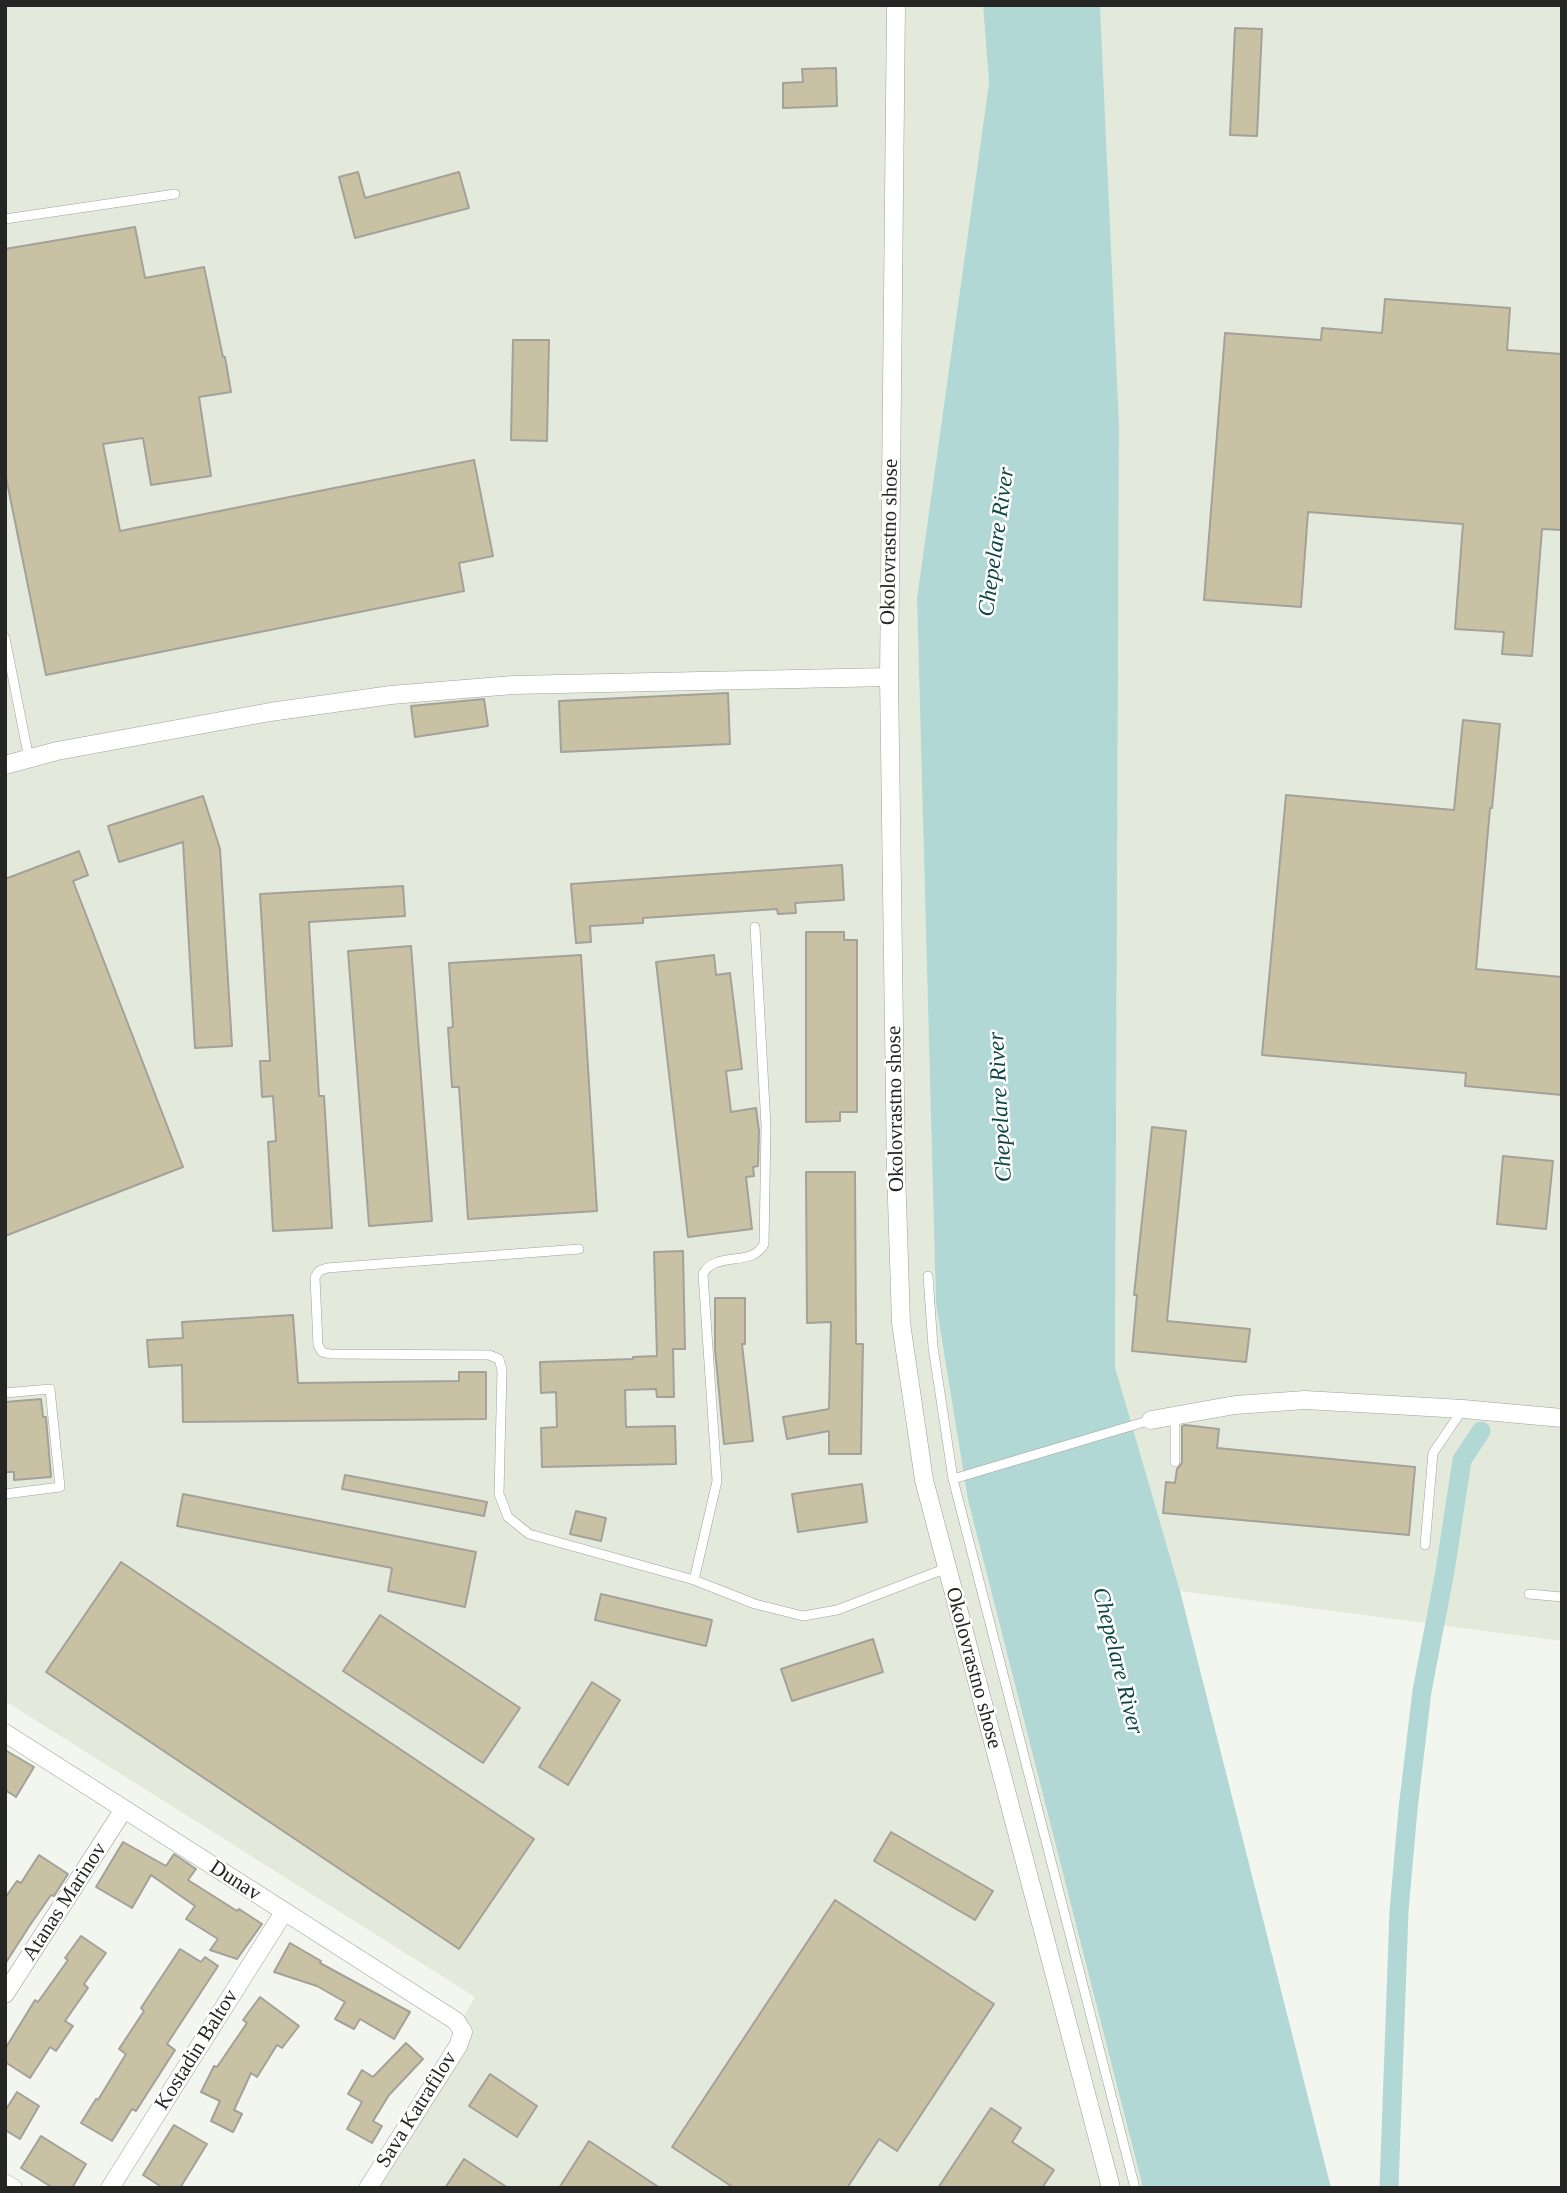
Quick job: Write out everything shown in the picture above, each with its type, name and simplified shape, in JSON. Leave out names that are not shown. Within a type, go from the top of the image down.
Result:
[{"type":"street","name":"Okolovrastno shose","points":[[895,5],[889,677],[896,1169],[901,1323],[924,1480],[1111,2188]]},
{"type":"street","points":[[5,765],[57,751],[270,712],[391,695],[513,685],[889,677]]},
{"type":"street","points":[[1151,1420],[1235,1405],[1305,1400],[1562,1418]]},
{"type":"street","name":"Dunav","points":[[5,1733],[456,2021],[463,2032]]},
{"type":"street","name":"Atanas Marinov","points":[[5,1994],[124,1809]]},
{"type":"street","name":"Kostadin Baltov","points":[[110,2188],[284,1912]]},
{"type":"street","name":"Sava Katrafilov","points":[[368,2188],[458,2046],[463,2032]]},
{"type":"street","points":[[5,2183],[13,2188]]},
{"type":"lane","points":[[5,219],[175,194]]},
{"type":"lane","points":[[5,638],[29,759]]},
{"type":"lane","points":[[694,1580],[717,1482],[703,1274],[714,1262],[753,1255],[760,1251],[764,1244],[766,1126],[755,927]]},
{"type":"lane","points":[[579,1249],[327,1268],[319,1271],[315,1278],[318,1345],[321,1352],[330,1354],[489,1355],[499,1359],[502,1370],[499,1494],[508,1517],[528,1534],[694,1580],[755,1604],[803,1616],[837,1610],[947,1568]]},
{"type":"lane","points":[[928,1276],[933,1347],[953,1479],[1135,2188]]},
{"type":"lane","points":[[5,1393],[50,1389],[60,1487],[5,1494]]},
{"type":"lane","points":[[1424,1545],[1433,1453],[1463,1409]]},
{"type":"lane","points":[[1175,1415],[1175,1462]]},
{"type":"lane","points":[[953,1479],[1151,1420]]},
{"type":"lane","points":[[1529,1594],[1562,1597]]},
{"type":"shaded area","points":[[5,5],[983,5],[989,83],[917,598],[936,1304],[968,1500],[1143,2188],[367,2188],[475,1997],[5,1701]]},
{"type":"shaded area","points":[[1100,5],[1562,5],[1562,1641],[1180,1591],[1115,1367],[1119,424]]},
{"type":"water","name":"Chepelare River","points":[[983,5],[1100,5],[1119,424],[1115,1367],[1180,1591],[1331,2188],[1143,2188],[968,1500],[936,1304],[917,598],[989,83]]},
{"type":"building","points":[[1235,28],[1262,29],[1257,136],[1230,135]]},
{"type":"building","points":[[836,68],[837,106],[783,108],[783,83],[803,82],[802,69]]},
{"type":"building","points":[[358,172],[365,198],[459,172],[469,208],[355,238],[339,177]]},
{"type":"building","points":[[135,227],[145,278],[204,267],[231,392],[199,397],[211,476],[151,485],[143,438],[103,444],[120,531],[474,460],[493,556],[459,563],[464,591],[46,675],[5,472],[5,249]]},
{"type":"building","points":[[1385,299],[1510,308],[1507,350],[1562,354],[1562,530],[1542,529],[1532,656],[1502,654],[1504,632],[1455,629],[1463,524],[1308,512],[1301,607],[1204,600],[1225,333],[1321,340],[1322,328],[1382,333]]},
{"type":"building","points":[[513,340],[549,340],[547,441],[511,440]]},
{"type":"building","points":[[728,693],[730,744],[561,752],[559,701]]},
{"type":"building","points":[[484,699],[488,726],[415,737],[411,706]]},
{"type":"building","points":[[1463,720],[1500,724],[1476,969],[1562,977],[1562,1095],[1465,1086],[1466,1073],[1262,1055],[1286,795],[1454,810]]},
{"type":"building","points":[[203,796],[220,849],[232,1046],[195,1048],[183,842],[119,862],[108,826]]},
{"type":"building","points":[[79,851],[88,875],[73,881],[183,1167],[5,1236],[5,879]]},
{"type":"building","points":[[842,865],[844,900],[795,903],[796,913],[778,914],[777,909],[643,918],[643,923],[590,926],[591,942],[576,943],[571,884]]},
{"type":"building","points":[[403,886],[405,916],[309,922],[319,1096],[324,1096],[332,1228],[273,1231],[268,1142],[276,1141],[273,1096],[262,1097],[260,1061],[270,1061],[260,894]]},
{"type":"building","points":[[806,932],[844,932],[844,940],[857,940],[857,1112],[840,1112],[840,1121],[806,1122]]},
{"type":"building","points":[[411,946],[432,1221],[369,1226],[348,951]]},
{"type":"building","points":[[581,955],[597,1211],[468,1219],[459,1087],[452,1087],[448,1028],[453,1027],[449,963]]},
{"type":"building","points":[[714,955],[716,975],[730,973],[742,1069],[726,1071],[731,1112],[756,1108],[759,1131],[758,1166],[753,1167],[754,1176],[746,1177],[752,1229],[688,1237],[656,962]]},
{"type":"building","points":[[1152,1127],[1186,1131],[1167,1321],[1250,1329],[1246,1362],[1132,1351],[1137,1295],[1134,1295]]},
{"type":"building","points":[[1503,1156],[1553,1161],[1546,1229],[1497,1224]]},
{"type":"building","points":[[806,1172],[855,1172],[856,1344],[863,1344],[861,1454],[829,1454],[829,1431],[787,1439],[783,1417],[829,1409],[831,1322],[807,1323]]},
{"type":"building","points":[[683,1251],[685,1349],[673,1349],[674,1397],[657,1397],[656,1389],[625,1390],[626,1427],[675,1426],[676,1464],[542,1467],[541,1428],[557,1427],[556,1392],[541,1393],[540,1362],[657,1356],[654,1252]]},
{"type":"building","points":[[715,1298],[745,1298],[745,1344],[742,1344],[753,1441],[724,1444],[715,1350]]},
{"type":"building","points":[[293,1315],[298,1383],[459,1381],[459,1372],[486,1372],[486,1419],[183,1422],[182,1365],[149,1367],[147,1340],[183,1338],[182,1322]]},
{"type":"building","points":[[41,1399],[43,1417],[46,1417],[51,1477],[14,1480],[14,1472],[5,1472],[5,1402]]},
{"type":"building","points":[[1182,1426],[1219,1429],[1217,1448],[1415,1467],[1409,1535],[1163,1513],[1166,1482],[1175,1483],[1177,1469],[1182,1463]]},
{"type":"building","points":[[345,1475],[487,1502],[484,1516],[342,1489]]},
{"type":"building","points":[[862,1484],[867,1522],[798,1532],[792,1494]]},
{"type":"building","points":[[183,1494],[476,1552],[465,1607],[388,1591],[392,1568],[177,1526]]},
{"type":"building","points":[[576,1511],[606,1518],[601,1541],[570,1534]]},
{"type":"building","points":[[121,1562],[534,1839],[459,1949],[46,1672]]},
{"type":"building","points":[[601,1594],[712,1620],[706,1646],[595,1620]]},
{"type":"building","points":[[380,1615],[520,1708],[483,1763],[343,1671]]},
{"type":"building","points":[[873,1639],[883,1672],[792,1701],[781,1669]]},
{"type":"building","points":[[592,1682],[620,1700],[568,1785],[539,1767]]},
{"type":"building","points":[[5,1750],[34,1767],[16,1797],[5,1790]]},
{"type":"building","points":[[891,1832],[993,1891],[975,1920],[874,1861]]},
{"type":"building","points":[[123,1842],[166,1866],[174,1854],[196,1869],[188,1880],[262,1924],[237,1959],[210,1950],[218,1939],[186,1919],[195,1906],[151,1875],[132,1908],[96,1887]]},
{"type":"building","points":[[39,1855],[68,1874],[5,1964],[5,1898],[17,1881],[21,1883]]},
{"type":"building","points":[[835,1900],[994,2004],[897,2151],[879,2139],[847,2188],[734,2188],[672,2147]]},
{"type":"building","points":[[81,1936],[106,1953],[84,1984],[88,1988],[65,2021],[73,2026],[56,2051],[50,2047],[30,2078],[5,2062],[5,2049],[35,2000],[38,2002],[68,1960],[65,1958]]},
{"type":"building","points":[[290,1943],[321,1961],[320,1963],[410,2012],[394,2039],[360,2019],[354,2029],[335,2019],[345,2002],[317,1986],[274,1972]]},
{"type":"building","points":[[180,1949],[201,1962],[205,1957],[218,1966],[167,2044],[175,2050],[136,2111],[132,2109],[112,2141],[81,2123],[126,2054],[119,2049],[144,2011],[141,2008]]},
{"type":"building","points":[[260,1997],[299,2026],[282,2048],[277,2045],[257,2077],[251,2073],[234,2110],[242,2114],[233,2132],[211,2121],[220,2101],[201,2092],[214,2066],[217,2067],[247,2023],[243,2020]]},
{"type":"building","points":[[406,2043],[423,2059],[389,2095],[373,2121],[382,2126],[372,2143],[347,2129],[362,2102],[348,2094],[362,2070],[373,2077]]},
{"type":"building","points":[[490,2074],[537,2106],[517,2137],[469,2106]]},
{"type":"building","points":[[17,2092],[39,2106],[20,2139],[5,2130],[5,2111]]},
{"type":"building","points":[[991,2108],[1021,2128],[1012,2142],[1054,2170],[1042,2188],[938,2188]]},
{"type":"building","points":[[174,2125],[207,2144],[180,2188],[163,2188],[143,2175]]},
{"type":"building","points":[[41,2136],[86,2164],[72,2188],[53,2188],[21,2168]]},
{"type":"building","points":[[589,2141],[660,2188],[559,2188]]},
{"type":"building","points":[[464,2159],[508,2188],[445,2188]]},
{"type":"waterway","points":[[1389,2188],[1399,1911],[1422,1691],[1445,1571],[1462,1460],[1481,1431]]}]
